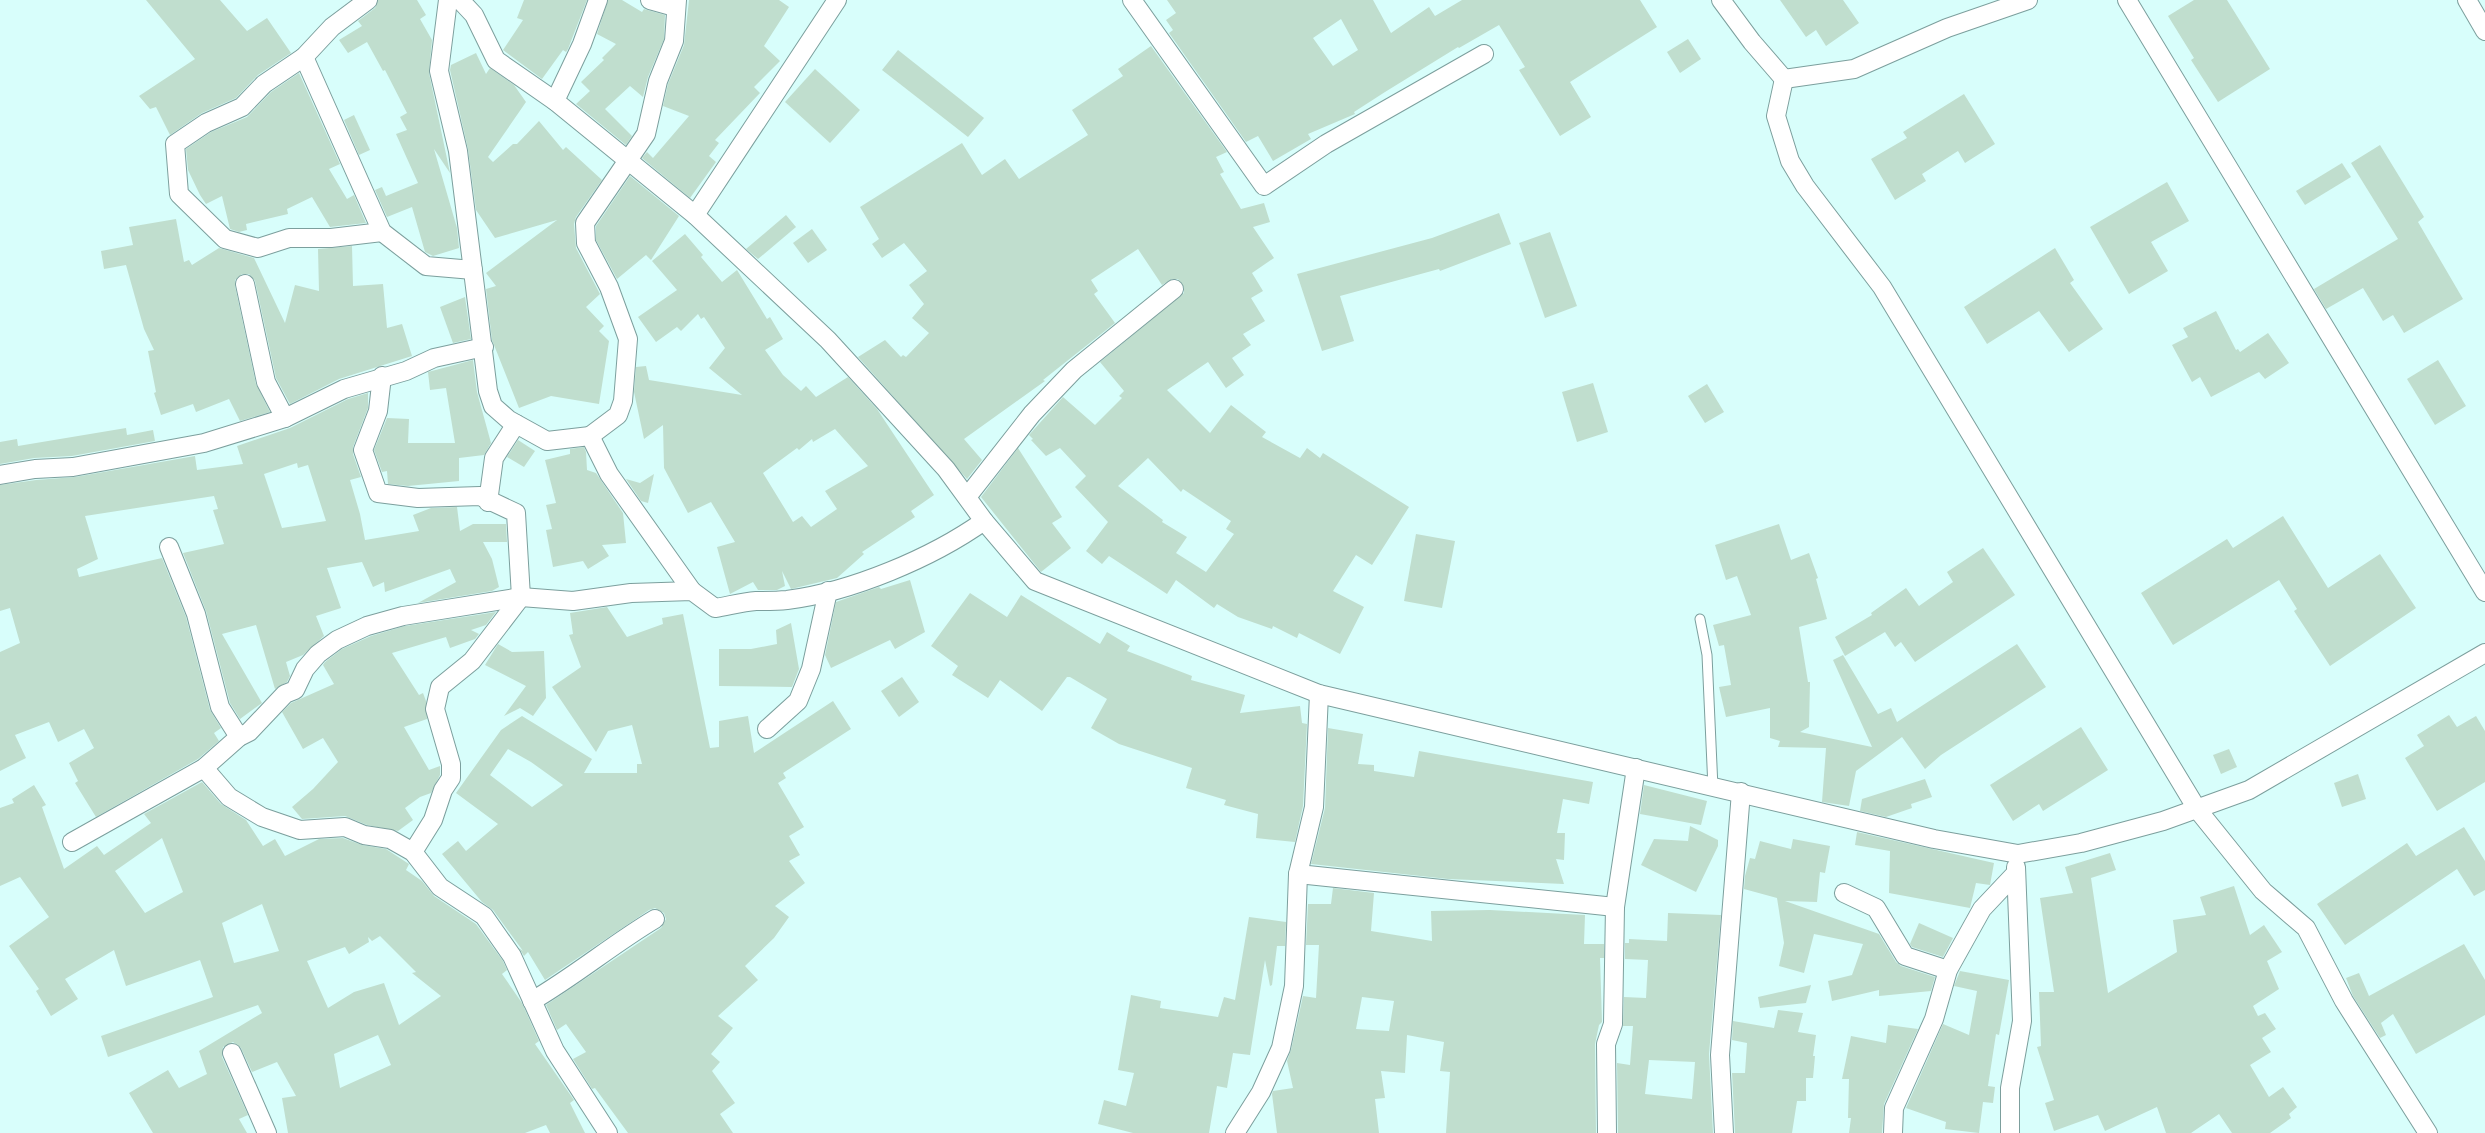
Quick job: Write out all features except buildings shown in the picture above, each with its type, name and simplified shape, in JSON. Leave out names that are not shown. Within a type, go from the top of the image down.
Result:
[{"type":"street","points":[[368,0],[332,27],[304,57],[264,84],[242,107],[206,123],[175,144],[179,194],[225,238],[258,248],[289,238],[331,238],[382,232]]},
{"type":"street","points":[[448,0],[439,71],[458,151],[488,390],[493,406],[516,424],[547,441],[590,436],[618,415],[623,401],[628,339],[609,287],[586,243],[585,223],[646,134],[658,81],[674,41],[677,23],[676,3],[650,0]]},
{"type":"street","points":[[460,0],[474,15],[496,60],[555,101],[695,215],[828,340],[946,469],[984,521],[1035,581],[1319,694],[1636,768],[1713,788],[1741,792],[1934,838],[2018,854],[2081,843],[2163,821],[2249,790],[2485,653]]},
{"type":"street","points":[[555,101],[582,44],[598,0]]},
{"type":"street","points":[[695,215],[837,0]]},
{"type":"street","points":[[1132,0],[1264,186],[1326,144],[1484,54]]},
{"type":"street","points":[[1720,0],[1784,80]]},
{"type":"street","points":[[1784,80],[1854,69],[1947,28],[2028,0]]},
{"type":"street","points":[[2127,0],[2485,592]]},
{"type":"street","points":[[2467,0],[2485,30]]},
{"type":"street","points":[[304,57],[382,232],[426,266],[473,270]]},
{"type":"street","points":[[1784,80],[1776,116],[1790,160],[1805,186],[1882,287],[2197,809],[2263,891],[2306,928],[2344,1001],[2428,1133]]},
{"type":"street","points":[[245,284],[266,382],[285,418]]},
{"type":"street","points":[[966,497],[1032,414],[1062,382],[1114,336],[1174,290]]},
{"type":"street","points":[[0,475],[35,469],[73,467],[204,443],[285,418],[344,389],[382,376],[406,371],[448,353],[484,347]]},
{"type":"street","points":[[382,376],[378,411],[363,450],[378,493],[418,498],[480,496],[488,502],[516,513],[521,597],[472,661],[440,687],[435,709],[451,764],[451,778],[444,790],[433,820],[414,852]]},
{"type":"street","points":[[488,502],[494,458],[516,424]]},
{"type":"street","points":[[590,436],[609,474],[692,591],[715,608],[754,601],[787,600],[828,591],[883,574],[955,542],[984,521]]},
{"type":"street","points":[[169,547],[196,614],[220,707],[239,737]]},
{"type":"street","points":[[72,842],[204,768],[239,737],[249,732],[285,694],[295,690],[305,669],[318,654],[337,640],[368,626],[403,616],[521,597],[573,601],[631,593],[692,591]]},
{"type":"street","points":[[767,728],[798,701],[811,669],[828,591]]},
{"type":"street","points":[[1241,1128],[1282,1048],[1294,986],[1298,874],[1314,807],[1319,694]]},
{"type":"street","points":[[204,768],[230,797],[262,817],[300,830],[345,827],[364,834],[390,839],[414,852],[440,887],[484,916],[512,956],[555,1051],[608,1133]]},
{"type":"street","points":[[1607,1133],[1606,1044],[1613,1024],[1615,907],[1636,768]]},
{"type":"street","points":[[1724,1133],[1720,1055],[1741,792]]},
{"type":"street","points":[[2010,1133],[2010,1088],[2022,1021],[2016,874],[2018,854]]},
{"type":"street","points":[[1298,874],[1615,907]]},
{"type":"street","points":[[1893,1133],[1894,1108],[1934,1019],[1948,970],[1982,909],[2016,874]]},
{"type":"street","points":[[1844,893],[1876,908],[1905,956],[1948,970]]},
{"type":"street","points":[[532,1001],[563,983],[633,932],[655,919]]},
{"type":"street","points":[[232,1053],[267,1133]]},
{"type":"lane","points":[[1700,619],[1707,655],[1713,788]]}]
